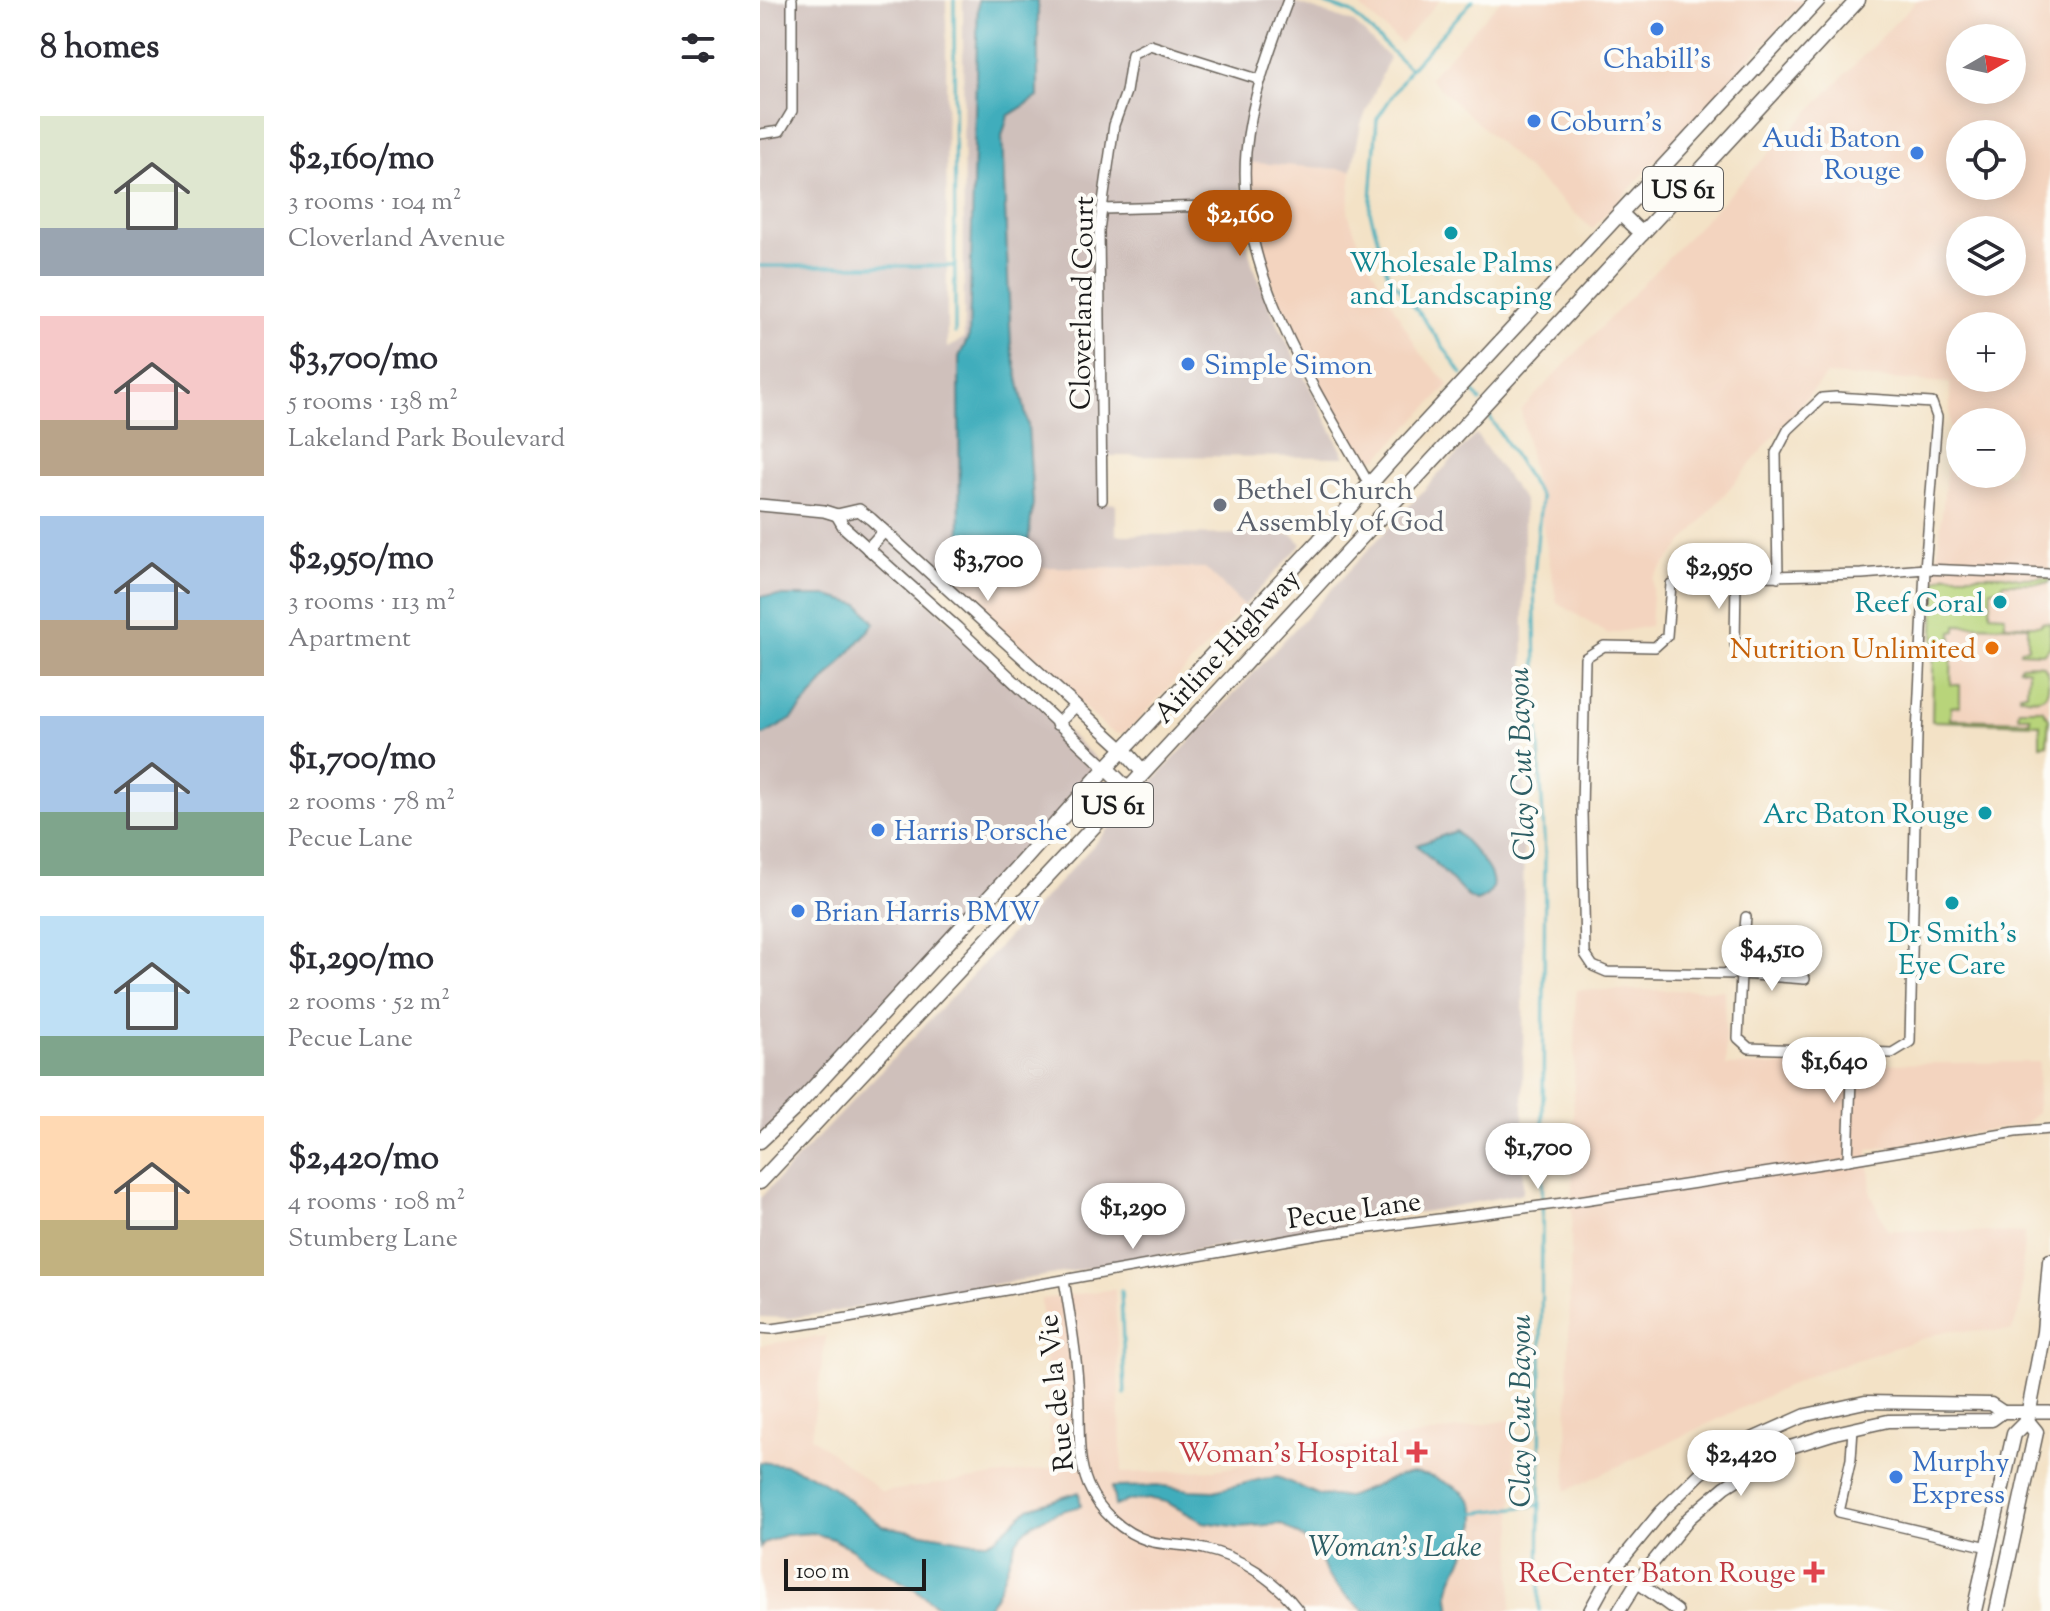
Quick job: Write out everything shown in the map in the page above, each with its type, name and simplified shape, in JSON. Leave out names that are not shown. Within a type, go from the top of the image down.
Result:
[{"type":"main road","name":"Airline Highway","points":[[760,1141],[793,1110],[1123,749],[1818,0]]},
{"type":"main road","name":"Airline Highway","points":[[760,1182],[1042,882],[1858,0]]},
{"type":"main road","points":[[1761,61],[1781,83]]},
{"type":"main road","points":[[1620,213],[1642,234]]},
{"type":"main road","points":[[1369,484],[1392,505]]},
{"type":"main road","points":[[1123,749],[1143,772]]},
{"type":"main road","points":[[1106,768],[1127,789]]},
{"type":"main road","points":[[1023,861],[1042,882]]},
{"type":"main road","points":[[1974,1611],[2014,1434],[2028,1416],[2044,1332],[2050,1261]]},
{"type":"main road","points":[[1590,1611],[1611,1573],[1656,1519],[1701,1473],[1743,1443],[1806,1415],[1865,1402],[1991,1404],[2003,1412],[2028,1416]]},
{"type":"main road","points":[[1619,1611],[1649,1565],[1689,1518],[1725,1487],[1784,1449],[1888,1421],[1992,1420],[2003,1412]]},
{"type":"main road","points":[[1997,1611],[2036,1432],[2028,1416]]},
{"type":"main road","points":[[1725,1487],[1726,1477],[1747,1465],[1749,1458],[1743,1443]]},
{"type":"main road","points":[[1649,1565],[1641,1558],[1639,1551],[1654,1529],[1656,1519]]},
{"type":"street","points":[[760,134],[780,131],[792,111],[792,0]]},
{"type":"street","points":[[1286,5],[1253,104],[1246,150],[1247,205],[1255,251],[1267,286],[1307,374],[1369,484]]},
{"type":"street","name":"Cloverland Court","points":[[1102,500],[1099,230],[1114,125],[1126,92],[1132,54],[1150,45],[1261,80]]},
{"type":"street","points":[[1102,209],[1247,205]]},
{"type":"street","points":[[1746,917],[1738,1038],[1749,1048],[1892,1053],[1910,1042],[1917,735],[1925,569],[1937,417],[1932,403],[1822,398],[1788,430],[1776,453],[1778,577]]},
{"type":"street","points":[[760,505],[837,515],[859,510],[1123,749]]},
{"type":"street","points":[[837,515],[844,527],[1106,768]]},
{"type":"street","points":[[868,549],[884,531]]},
{"type":"street","points":[[1805,979],[1741,974],[1607,972],[1593,966],[1585,954],[1582,811],[1585,658],[1604,646],[1655,647],[1667,636],[1671,584],[1685,578],[1862,574],[1925,569],[2050,574]]},
{"type":"street","points":[[1735,645],[1736,577]]},
{"type":"street","points":[[957,628],[973,612]]},
{"type":"street","points":[[1019,686],[1036,670]]},
{"type":"street","points":[[1057,724],[1075,706]]},
{"type":"street","points":[[1848,1160],[1852,1052]]},
{"type":"street","name":"Pecue Lane","points":[[760,1328],[848,1318],[1323,1234],[1509,1211],[2050,1129]]},
{"type":"street","name":"Rue de la Vie","points":[[1064,1280],[1078,1379],[1081,1464],[1098,1502],[1112,1520],[1138,1536],[1166,1544],[1205,1549],[1239,1561],[1271,1581],[1299,1611]]},
{"type":"street","points":[[2028,1416],[2050,1412]]},
{"type":"street","points":[[1853,1429],[1851,1459],[1839,1512],[1988,1547]]},
{"type":"street","points":[[1637,1582],[1677,1611]]},
{"type":"shaded area","points":[[760,0],[946,0],[947,349],[964,338],[963,0],[1287,0],[1354,23],[1389,58],[1361,124],[1352,170],[1241,162],[1241,198],[1252,263],[1274,316],[1345,457],[1107,456],[1107,503],[1116,504],[1116,535],[1292,534],[1302,544],[1244,606],[1205,568],[1025,567],[983,575],[960,560],[924,598],[1106,768],[760,1137]]},
{"type":"shaded area","points":[[1346,0],[1440,0],[1401,43],[1356,3]]},
{"type":"shaded area","points":[[1501,0],[1805,0],[1592,229],[1429,78]]},
{"type":"shaded area","points":[[1917,0],[2050,0],[2049,724],[1932,721],[1935,581],[1946,475],[1946,488],[2026,488],[2026,408],[1950,408],[1950,392],[2026,392],[2026,312],[1946,312],[1946,383],[1826,375],[1653,578],[1650,626],[1607,634],[1557,602],[1521,410]]},
{"type":"shaded area","points":[[1250,162],[1352,170],[1348,213],[1362,251],[1420,353],[1449,385],[1377,459],[1364,458],[1348,443],[1277,298],[1259,248],[1252,208]]},
{"type":"shaded area","points":[[1476,434],[1524,501],[1523,1193],[819,1314],[790,1318],[760,1317],[760,1198],[979,968]]},
{"type":"shaded area","points":[[960,559],[984,575],[1025,567],[1205,568],[1244,606],[1133,726],[1123,733],[1115,733],[1107,729],[944,576]]},
{"type":"shaded area","points":[[1576,990],[1724,990],[1726,1066],[2039,1062],[2037,1113],[2024,1125],[1868,1150],[1871,1194],[1887,1230],[2024,1233],[2021,1304],[2012,1331],[1946,1331],[1813,1374],[1566,1491]]},
{"type":"shaded area","name":"Woman's Hospital","points":[[1115,1289],[1122,1473],[1215,1470],[1515,1419],[1511,1611],[760,1611],[760,1345],[826,1336],[811,1437],[882,1492],[1052,1468],[1041,1299]]},
{"type":"green space","points":[[1947,575],[2050,578],[2049,583],[2003,583],[2002,589],[1991,589],[1990,614],[2005,615],[2005,625],[2050,623],[2050,647],[2044,653],[2020,652],[2028,648],[2028,626],[1956,625],[1956,631],[1952,632],[1951,685],[1960,685],[1960,706],[1951,707],[1950,719],[2030,721],[2030,716],[2019,716],[2019,709],[2042,709],[2049,718],[2047,744],[2040,745],[2040,724],[1932,721],[1935,581]]},
{"type":"green space","points":[[2021,665],[2045,667],[2048,688],[2045,695],[2036,698],[2019,696],[2020,693],[2027,693],[2028,670],[2019,668]]},
{"type":"water","points":[[978,0],[1038,0],[1038,97],[1008,116],[1002,136],[1011,345],[1028,425],[1033,503],[1025,567],[983,575],[960,559],[959,357],[969,336]]},
{"type":"water","points":[[760,596],[828,596],[860,605],[875,623],[792,719],[764,735],[760,734]]},
{"type":"water","points":[[1456,831],[1480,857],[1492,877],[1488,895],[1476,901],[1467,896],[1417,845]]},
{"type":"water","points":[[760,1462],[786,1465],[807,1473],[832,1487],[883,1526],[969,1541],[987,1542],[997,1537],[1029,1508],[1079,1492],[1081,1506],[1045,1517],[1022,1534],[1014,1546],[997,1593],[984,1611],[943,1611],[915,1589],[833,1539],[813,1533],[785,1535],[766,1542],[760,1548]]},
{"type":"water","name":"Woman's Lake","points":[[1411,1473],[1453,1486],[1467,1496],[1474,1508],[1474,1533],[1449,1589],[1451,1611],[1364,1611],[1327,1575],[1317,1550],[1281,1524],[1240,1527],[1203,1522],[1166,1502],[1152,1499],[1127,1501],[1115,1506],[1112,1487],[1164,1486],[1214,1491],[1278,1477],[1319,1495],[1348,1497]]},
{"type":"waterway","points":[[954,0],[955,333]]},
{"type":"waterway","points":[[1314,0],[1352,13],[1409,68]]},
{"type":"waterway","name":"Clay Cut Bayou","points":[[1462,374],[1421,315],[1388,275],[1370,212],[1377,119],[1410,69],[1473,0]]},
{"type":"waterway","points":[[760,266],[952,266]]},
{"type":"waterway","name":"Clay Cut Bayou","points":[[1468,384],[1480,401]]},
{"type":"waterway","name":"Clay Cut Bayou","points":[[1486,411],[1541,498],[1534,576],[1537,713],[1545,854],[1539,1611]]},
{"type":"waterway","points":[[1121,1290],[1125,1394]]},
{"type":"waterway","points":[[1472,1513],[1540,1505]]},
{"type":"place","name":"Chabill's","points":[[1657,29]]},
{"type":"place","name":"Coburn's","points":[[1534,121]]},
{"type":"place","name":"Audi Baton Rouge","points":[[1917,153]]},
{"type":"place","name":"Wholesale Palms and Landscaping","points":[[1451,233]]},
{"type":"place","name":"Simple Simon","points":[[1188,364]]},
{"type":"place","name":"Bethel Church Assembly of God","points":[[1220,505]]},
{"type":"place","name":"Reef Coral","points":[[2000,602]]},
{"type":"place","name":"Nutrition Unlimited","points":[[1992,648]]},
{"type":"place","name":"Arc Baton Rouge","points":[[1985,813]]},
{"type":"place","name":"Harris Porsche","points":[[878,830]]},
{"type":"place","name":"Dr Smith's Eye Care","points":[[1952,903]]},
{"type":"place","name":"Brian Harris BMW","points":[[798,911]]},
{"type":"place","name":"Woman's Hospital","points":[[1417,1452]]},
{"type":"place","name":"Murphy Express","points":[[1896,1477]]},
{"type":"place","name":"ReCenter Baton Rouge","points":[[1814,1572]]}]
